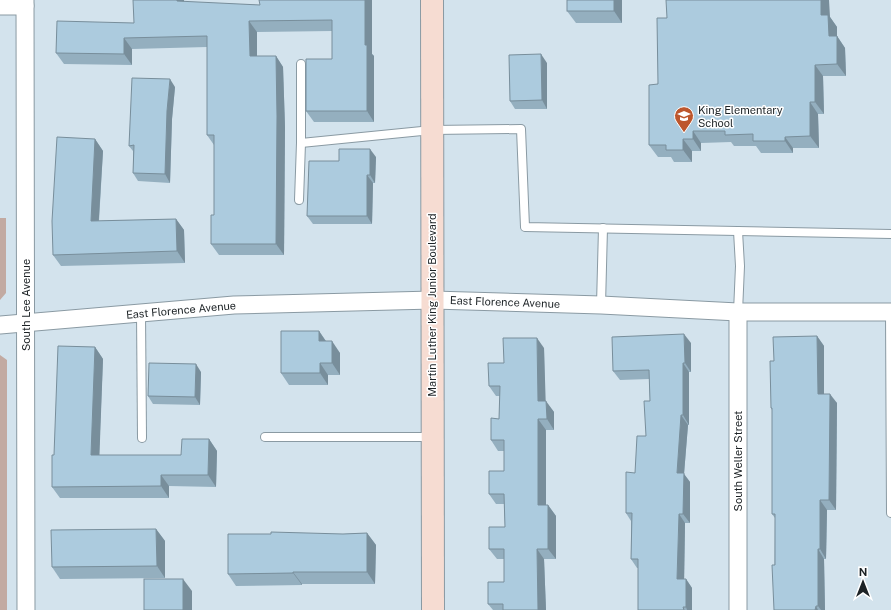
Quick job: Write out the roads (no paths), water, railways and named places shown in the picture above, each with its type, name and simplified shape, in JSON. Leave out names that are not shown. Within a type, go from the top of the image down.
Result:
[{"type":"street","name":"Martin Luther King Junior Boulevard","points":[[432,0],[433,610]]},
{"type":"street","points":[[0,6],[25,3]]},
{"type":"street","name":"South Lee Avenue","points":[[25,3],[26,610]]},
{"type":"street","name":"East Florence Avenue","points":[[0,325],[234,305],[433,300],[601,305],[738,312],[890,312]]},
{"type":"street","name":"South Weller Street","points":[[738,312],[738,610]]},
{"type":"lane","points":[[299,200],[301,64]]},
{"type":"lane","points":[[301,143],[432,130],[521,129],[525,227],[891,234]]},
{"type":"lane","points":[[601,305],[602,228]]},
{"type":"lane","points":[[738,231],[740,266],[738,312]]},
{"type":"lane","points":[[890,312],[891,513]]},
{"type":"lane","points":[[141,313],[142,438]]},
{"type":"lane","points":[[266,437],[433,437]]},
{"type":"place","name":"King Elementary School","points":[[684,133]]}]
